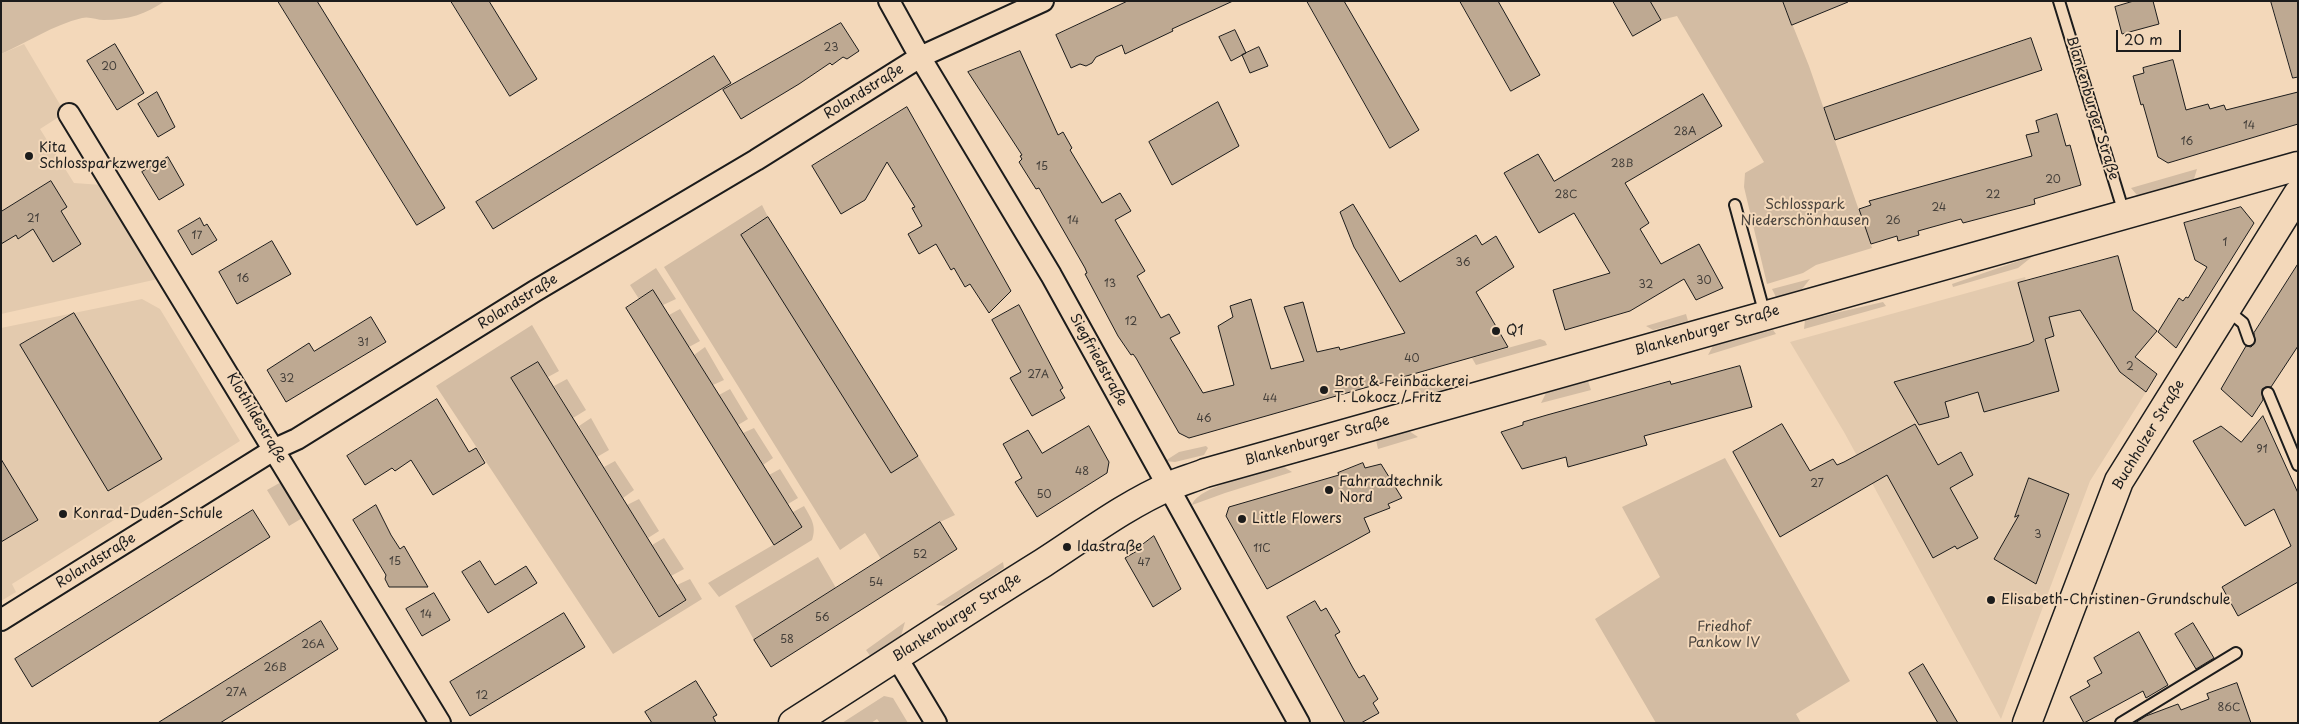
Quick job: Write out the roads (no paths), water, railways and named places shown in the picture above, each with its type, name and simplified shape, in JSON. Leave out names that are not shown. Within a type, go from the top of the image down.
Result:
[{"type":"main road","name":"Blankenburger Straße","points":[[794,723],[897,658],[1006,585],[1126,510],[1168,487],[1224,468],[2298,166]]},
{"type":"main road","name":"Buchholzer Straße","points":[[2027,723],[2119,481],[2298,194]]},
{"type":"street","name":"Siegfriedstraße","points":[[889,1],[920,57],[1051,276],[1299,723]]},
{"type":"street","name":"Rolandstraße","points":[[1,620],[275,449],[297,439],[535,291],[756,160],[920,57],[1043,1]]},
{"type":"street","name":"Klothildestraße","points":[[69,114],[275,449],[440,723]]},
{"type":"street","points":[[897,658],[936,723]]},
{"type":"lane","name":"Blankenburger Straße","points":[[2059,1],[2125,215]]},
{"type":"lane","points":[[1735,205],[1765,315]]},
{"type":"lane","points":[[2226,309],[2243,323],[2249,340]]},
{"type":"lane","points":[[2268,393],[2298,465]]},
{"type":"lane","points":[[2120,723],[2236,653]]},
{"type":"place","name":"Kita Schlossparkzwerge","points":[[29,156]]},
{"type":"place","name":"Q1","points":[[1496,331]]},
{"type":"place","name":"Brot & Feinbäckerei T. Lokocz / Fritz","points":[[1324,390]]},
{"type":"place","name":"Fahrradtechnik Nord","points":[[1329,490]]},
{"type":"place","name":"Konrad-Duden-Schule","points":[[63,514]]},
{"type":"place","name":"Little Flowers","points":[[1242,519]]},
{"type":"place","name":"Idastraße","points":[[1067,547]]},
{"type":"place","name":"Elisabeth-Christinen-Grundschule","points":[[1991,600]]},
{"type":"park label","name":"Schlosspark Niederschönhausen","points":[[1805,214]]},
{"type":"park label","name":"Friedhof Pankow IV","points":[[1724,636]]}]
